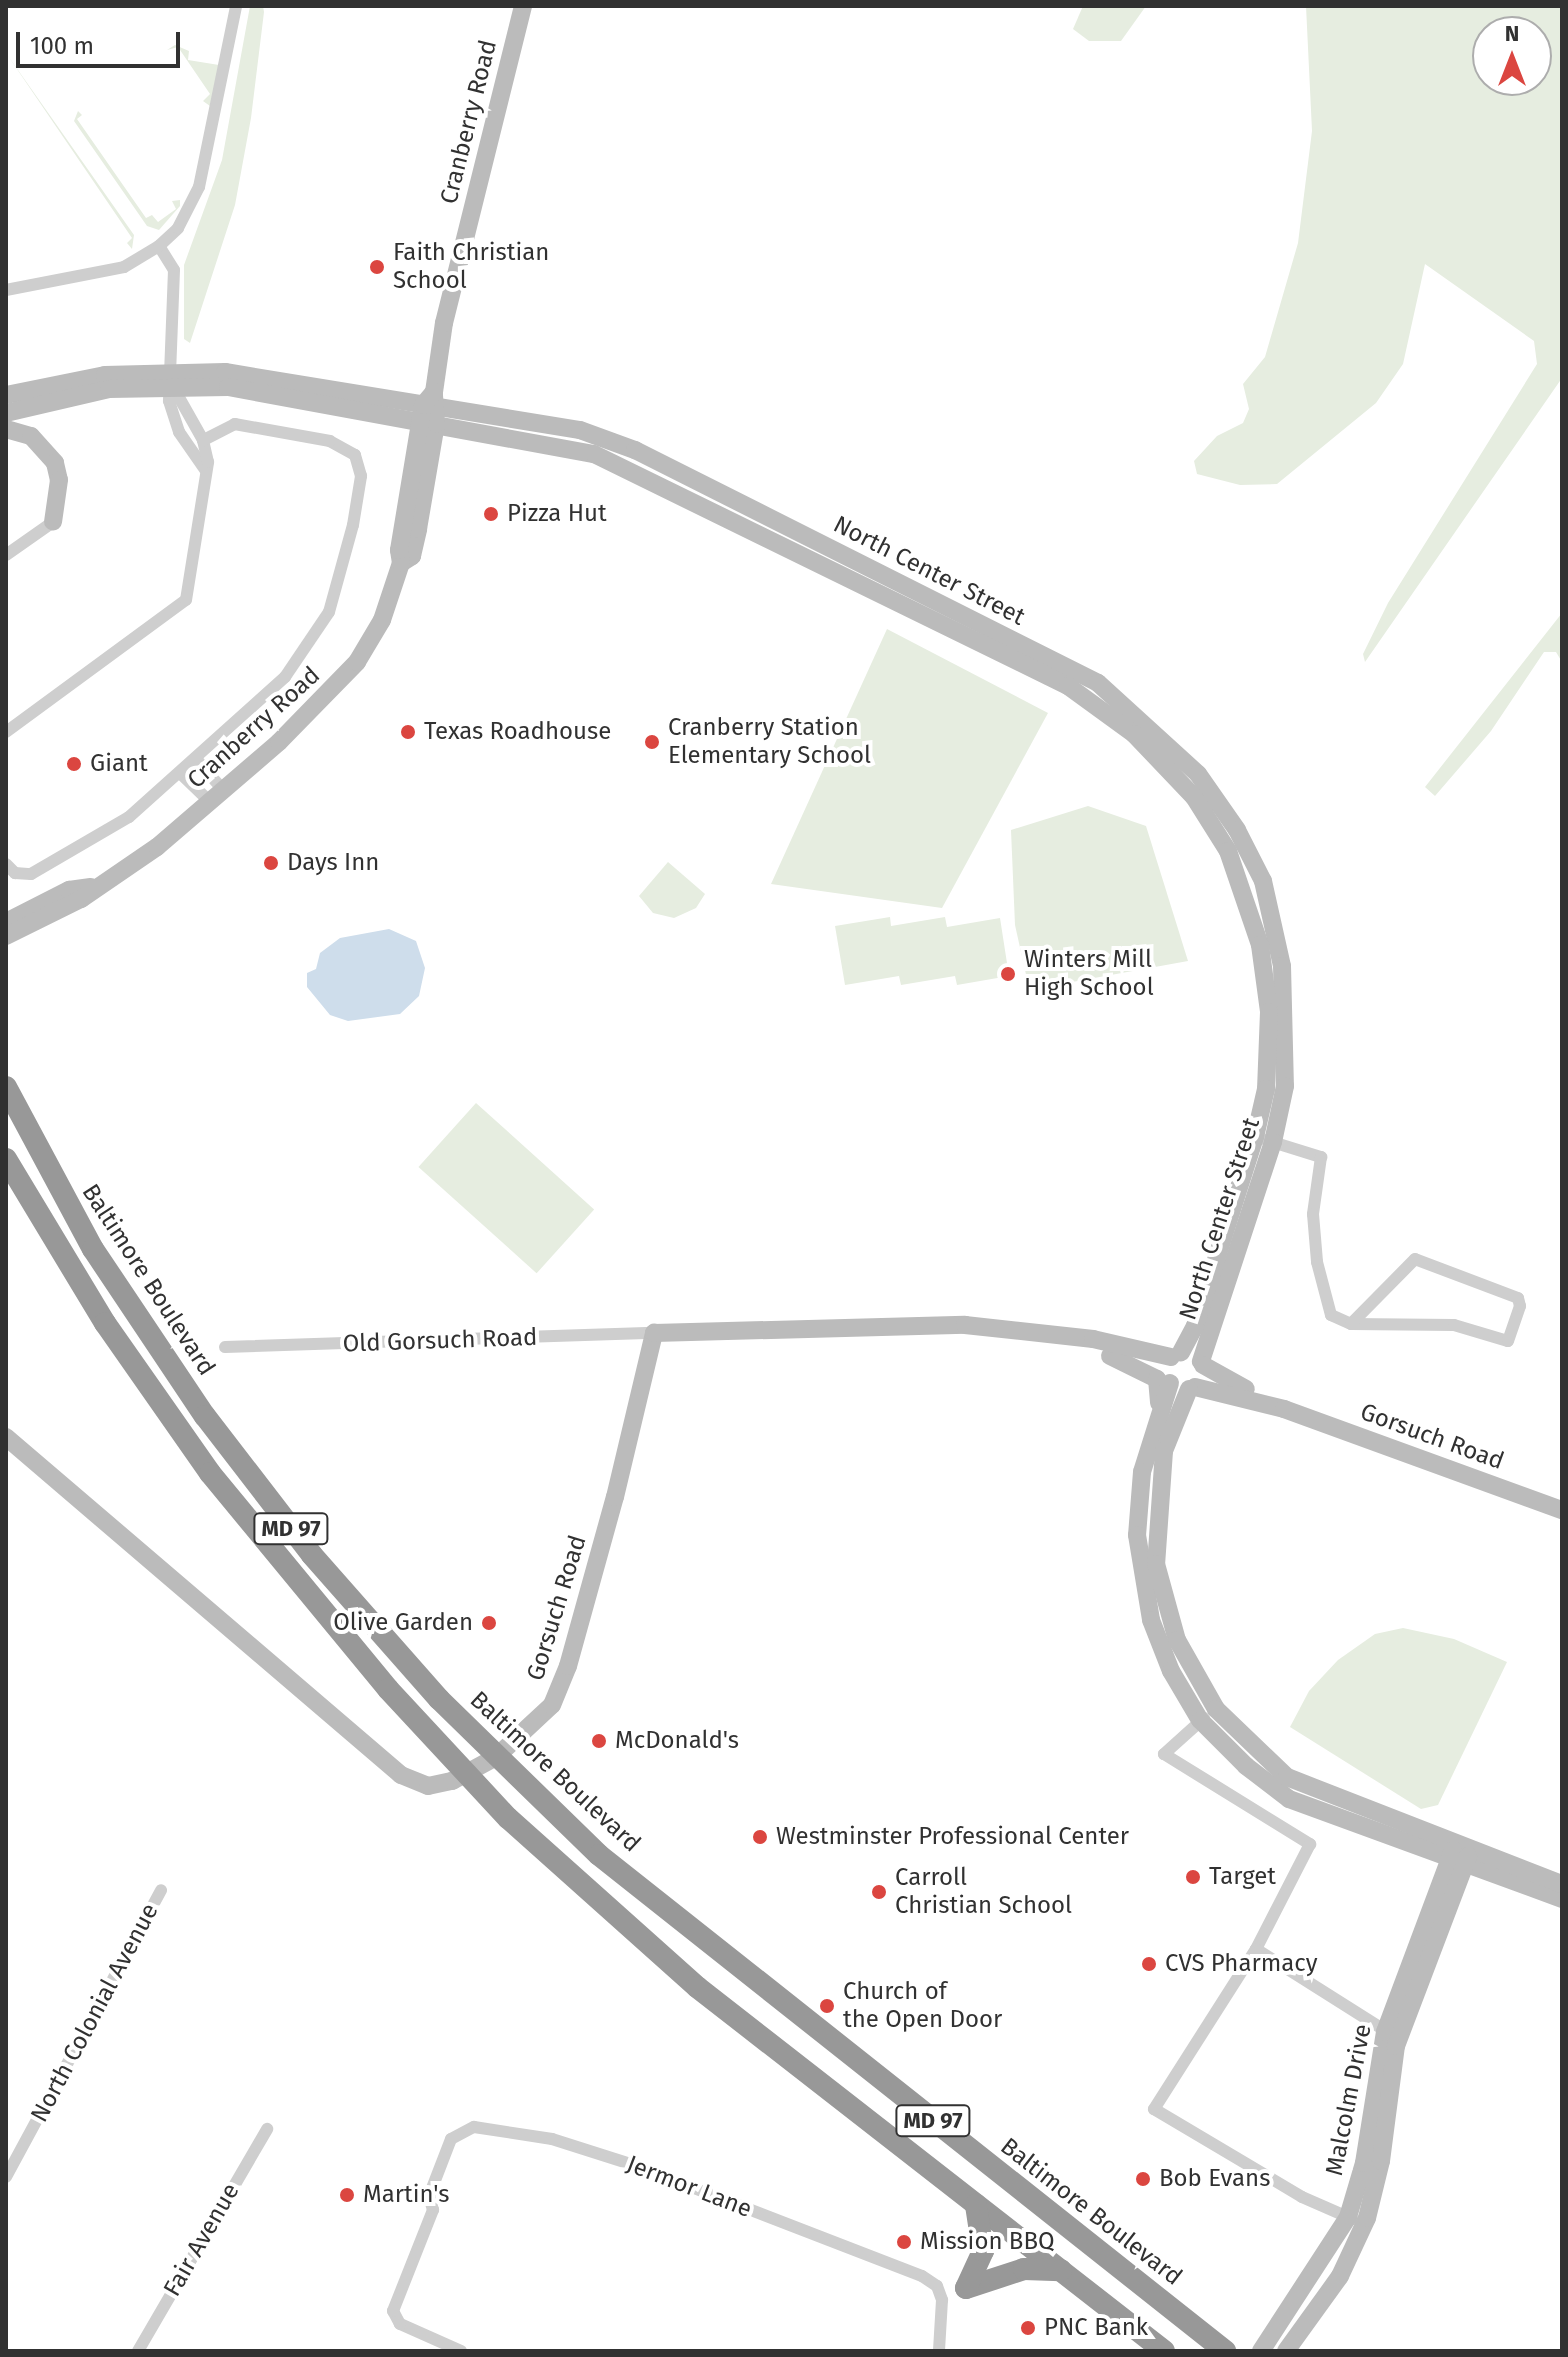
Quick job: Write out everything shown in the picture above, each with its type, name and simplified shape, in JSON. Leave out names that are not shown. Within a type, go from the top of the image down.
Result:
[{"type":"highway","name":"Baltimore Boulevard","points":[[6,1087],[93,1249],[214,1428],[347,1595],[496,1757],[599,1855],[1225,2351]]},
{"type":"highway","name":"MD 97","points":[[6,1159],[105,1323],[210,1473],[310,1597],[466,1773],[588,1894],[976,2205],[1164,2351]]},
{"type":"highway","points":[[966,2288],[983,2251],[976,2205]]},
{"type":"highway","points":[[966,2288],[1024,2269],[1061,2270]]},
{"type":"street","points":[[6,290],[116,269],[159,246],[186,217],[199,187],[236,6]]},
{"type":"street","name":"Cranberry Road","points":[[6,936],[81,899],[91,887],[157,847],[279,742],[357,662],[382,620],[401,563],[412,556],[430,410],[447,309],[523,6]]},
{"type":"street","points":[[159,246],[174,270],[173,418],[206,471]]},
{"type":"street","name":"North Center Street","points":[[6,395],[85,378],[172,378],[430,410],[556,445],[635,470],[1068,686],[1134,734],[1201,808],[1228,851],[1252,915],[1269,1012],[1264,1139],[1202,1363],[1192,1388]]},
{"type":"street","points":[[6,732],[183,606],[206,471],[203,440],[172,378]]},
{"type":"street","name":"North Center Street","points":[[6,413],[89,392],[172,378]]},
{"type":"street","points":[[6,864],[15,873],[31,874],[129,817],[197,760],[285,677],[313,641],[340,577],[361,476],[355,455],[330,441],[229,423],[203,440]]},
{"type":"street","points":[[6,429],[31,436],[55,463],[59,480],[53,522],[6,555]]},
{"type":"street","points":[[197,760],[216,796]]},
{"type":"street","points":[[180,773],[216,796]]},
{"type":"street","name":"Cranberry Road","points":[[6,922],[69,890],[91,887]]},
{"type":"street","points":[[1264,1139],[1321,1157],[1313,1214],[1317,1262],[1331,1315],[1351,1324],[1454,1325],[1508,1341],[1518,1298],[1415,1259],[1351,1324]]},
{"type":"street","name":"North Center Street","points":[[1168,1380],[1176,1354],[1195,1326],[1264,1139]]},
{"type":"street","points":[[654,1333],[916,1324],[1060,1335],[1176,1354]]},
{"type":"street","points":[[644,1374],[663,1347],[700,1330]]},
{"type":"street","name":"Gorsuch Road","points":[[6,1437],[401,1775],[428,1786],[466,1773],[496,1757],[546,1712],[562,1682],[654,1333]]},
{"type":"street","name":"Old Gorsuch Road","points":[[225,1347],[654,1333]]},
{"type":"street","points":[[1060,1335],[1168,1380],[1148,1452]]},
{"type":"street","name":"Gorsuch Road","points":[[1176,1354],[1202,1363],[1284,1409]]},
{"type":"street","points":[[1110,1356],[1157,1379],[1160,1395],[1138,1512],[1143,1592],[1171,1671],[1200,1720],[1246,1766],[1289,1799],[1460,1855],[1562,1884]]},
{"type":"street","name":"Gorsuch Road","points":[[1168,1380],[1284,1409],[1562,1510]]},
{"type":"street","points":[[1192,1388],[1168,1436],[1160,1476],[1156,1548],[1160,1581],[1177,1640],[1216,1709],[1287,1777],[1562,1899]]},
{"type":"street","points":[[1160,1476],[1185,1416],[1197,1401],[1214,1397],[1256,1402]]},
{"type":"street","points":[[1216,1709],[1164,1754],[1310,1844],[1256,1949],[1154,2109],[1302,2197],[1356,2220]]},
{"type":"street","name":"Malcolm Drive","points":[[1286,2351],[1325,2300],[1381,2161],[1392,2035],[1460,1855]]},
{"type":"street","name":"North Colonial Avenue","points":[[6,2177],[161,1890]]},
{"type":"street","points":[[1256,1949],[1392,2035]]},
{"type":"street","name":"Fair Avenue","points":[[138,2351],[267,2129]]},
{"type":"street","name":"Jermor Lane","points":[[461,2351],[393,2316],[433,2210],[429,2196],[439,2169],[451,2139],[464,2129],[552,2139],[637,2166],[922,2276],[937,2286],[942,2300]]},
{"type":"street","name":"Malcolm Drive","points":[[1261,2351],[1356,2220]]},
{"type":"street","points":[[939,2351],[942,2300],[966,2288]]},
{"type":"shaded area","points":[[250,6],[263,6],[264,12],[251,118],[235,205],[190,343],[184,339],[184,265],[222,160]]},
{"type":"shaded area","points":[[1083,6],[1146,6],[1121,41],[1089,41],[1073,29]]},
{"type":"shaded area","points":[[1306,6],[1562,6],[1562,378],[1365,662],[1363,654],[1388,603],[1537,364],[1534,341],[1425,264],[1403,364],[1376,403],[1277,484],[1240,485],[1197,474],[1194,461],[1217,436],[1243,423],[1249,409],[1243,384],[1265,357],[1298,243],[1312,131]]},
{"type":"shaded area","points":[[175,45],[189,51],[188,60],[219,65],[210,106],[203,101],[210,94],[178,47],[167,50]]},
{"type":"shaded area","points":[[6,53],[134,235],[132,249],[127,243],[132,238]]},
{"type":"shaded area","points":[[78,111],[82,115],[77,119],[146,218],[152,215],[158,222],[176,209],[172,201],[180,200],[180,206],[159,230],[147,226],[74,121]]},
{"type":"shaded area","points":[[1562,613],[1562,662],[1556,652],[1544,652],[1491,731],[1435,796],[1425,787]]},
{"type":"shaded area","points":[[887,629],[1048,713],[942,908],[771,884]]},
{"type":"shaded area","points":[[1088,806],[1146,826],[1188,961],[1039,988],[1027,979],[1015,925],[1011,830]]},
{"type":"shaded area","points":[[668,862],[705,894],[696,908],[674,918],[653,913],[639,896]]},
{"type":"shaded area","points":[[890,917],[891,926],[945,917],[947,927],[1000,918],[1009,976],[957,985],[955,976],[901,985],[899,976],[845,985],[835,926]]},
{"type":"shaded area","points":[[476,1103],[594,1209],[537,1273],[418,1167]]},
{"type":"shaded area","points":[[1403,1628],[1454,1639],[1507,1662],[1438,1805],[1421,1809],[1290,1727],[1309,1691],[1338,1660],[1375,1634]]},
{"type":"water","points":[[389,929],[416,941],[425,968],[419,996],[400,1014],[348,1021],[330,1015],[307,987],[307,973],[316,969],[320,953],[340,938]]},
{"type":"place","name":"Faith Christian School","points":[[377,267]]},
{"type":"place","name":"Pizza Hut","points":[[491,514]]},
{"type":"place","name":"Texas Roadhouse","points":[[408,732]]},
{"type":"place","name":"Cranberry Station Elementary School","points":[[652,742]]},
{"type":"place","name":"Giant","points":[[74,764]]},
{"type":"place","name":"Days Inn","points":[[271,863]]},
{"type":"place","name":"Winters Mill High School","points":[[1008,974]]},
{"type":"place","name":"Olive Garden","points":[[489,1623]]},
{"type":"place","name":"McDonald's","points":[[599,1741]]},
{"type":"place","name":"Westminster Professional Center","points":[[760,1837]]},
{"type":"place","name":"Target","points":[[1193,1877]]},
{"type":"place","name":"Carroll Christian School","points":[[879,1892]]},
{"type":"place","name":"CVS Pharmacy","points":[[1149,1964]]},
{"type":"place","name":"Church of the Open Door","points":[[827,2006]]},
{"type":"place","name":"Bob Evans","points":[[1143,2179]]},
{"type":"place","name":"Martin's","points":[[347,2195]]},
{"type":"place","name":"Mission BBQ","points":[[904,2242]]},
{"type":"place","name":"PNC Bank","points":[[1028,2328]]}]
